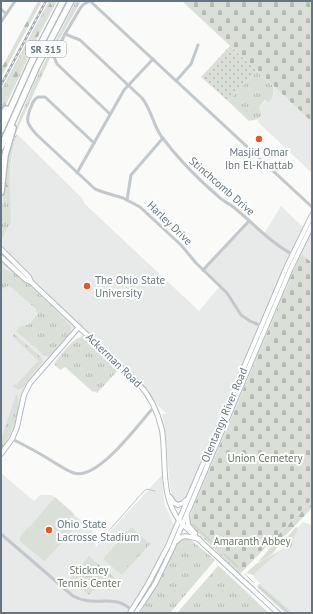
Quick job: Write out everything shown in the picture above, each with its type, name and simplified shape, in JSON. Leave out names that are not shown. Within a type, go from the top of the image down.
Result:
[{"type":"highway","name":"SR 315","points":[[1,130],[16,94],[63,1]]},
{"type":"highway","name":"SR 315","points":[[1,147],[22,97],[71,1]]},
{"type":"highway","points":[[1,119],[16,94]]},
{"type":"highway","points":[[1,192],[5,155],[22,97]]},
{"type":"main road","name":"Olentangy River Road","points":[[134,612],[154,574],[312,215]]},
{"type":"main road","name":"Olentangy River Road","points":[[295,255],[312,225]]},
{"type":"main road","name":"Ackerman Road","points":[[1,249],[31,282],[140,384],[147,393],[159,418],[163,438],[167,492],[173,512],[178,520],[206,546]]},
{"type":"main road","name":"Ackerman Road","points":[[1,257],[26,280],[31,282]]},
{"type":"main road","points":[[1,454],[12,439],[17,426],[24,395],[30,383],[79,327]]},
{"type":"main road","name":"Olentangy River Road","points":[[134,612],[155,584],[172,549],[264,327]]},
{"type":"main road","points":[[167,492],[174,503],[178,505],[183,504],[189,495]]},
{"type":"main road","points":[[188,512],[188,525],[202,539],[206,546],[278,613]]},
{"type":"main road","points":[[172,549],[178,539],[182,536],[189,536],[193,539],[199,539]]},
{"type":"street","points":[[1,22],[15,1]]},
{"type":"street","points":[[110,114],[55,61],[55,53],[81,6],[90,1],[312,207]]},
{"type":"street","points":[[1,9],[6,14]]},
{"type":"street","name":"Stinchcomb Drive","points":[[65,34],[80,40],[145,102],[154,123],[163,138],[184,164],[219,197],[236,209],[276,245],[295,255]]},
{"type":"street","points":[[176,81],[191,64],[198,44]]},
{"type":"street","points":[[77,173],[128,85],[153,59]]},
{"type":"street","name":"Harley Drive","points":[[94,143],[47,99],[41,96],[33,101],[27,118],[29,125],[37,135],[98,191],[137,204],[181,245],[203,270],[227,293],[241,315],[264,327]]},
{"type":"street","points":[[128,200],[131,175],[163,138]]},
{"type":"street","points":[[203,270],[249,221]]},
{"type":"street","points":[[12,439],[72,472],[83,474],[97,467],[108,459],[154,407]]},
{"type":"street","points":[[1,534],[77,598],[88,601],[118,602],[134,612]]},
{"type":"shaded area","points":[[273,86],[312,122],[312,173],[259,123],[258,119],[262,115],[259,107],[274,93]]},
{"type":"shaded area","points":[[17,134],[82,198],[85,204],[199,311],[220,286],[203,270],[249,221],[264,234],[281,206],[306,230],[312,219],[312,263],[304,256],[299,258],[192,511],[177,504],[173,498],[170,487],[165,430],[162,414],[167,414],[158,406],[145,386],[82,326],[79,327],[30,383],[12,439],[1,454],[1,241],[11,222],[9,180],[14,144]]},
{"type":"shaded area","points":[[1,473],[34,501],[40,495],[52,495],[92,530],[96,547],[162,475],[165,505],[174,525],[146,584],[128,613],[1,613]]},
{"type":"shaded area","points":[[303,522],[312,525],[312,613],[293,613],[260,584],[253,575],[286,545],[291,547],[298,528]]},
{"type":"green space","points":[[38,1],[42,1],[1,77],[1,69]]},
{"type":"green space","points":[[49,1],[51,1],[1,99],[1,90]]},
{"type":"green space","points":[[51,1],[55,1],[1,110],[1,99]]},
{"type":"green space","points":[[55,1],[57,1],[1,115],[1,110]]},
{"type":"green space","points":[[76,1],[81,1],[56,45],[13,139],[7,168],[6,192],[10,192],[11,222],[1,241],[6,161],[15,129],[35,81]]},
{"type":"green space","points":[[182,1],[312,1],[312,122]]},
{"type":"green space","points":[[230,46],[257,71],[228,101],[201,77]]},
{"type":"green space","points":[[257,71],[273,86],[273,93],[269,102],[265,100],[259,107],[262,115],[258,119],[249,121],[228,101]]},
{"type":"green space","points":[[17,134],[11,163],[10,192],[6,192],[5,180],[7,162],[11,145]]},
{"type":"green space","name":"Union Cemetery","points":[[303,255],[312,263],[312,499],[240,574],[191,526],[189,518],[299,258]]},
{"type":"green space","points":[[1,259],[71,326],[70,333],[49,357],[45,356],[16,331],[21,326],[28,325],[38,314],[36,309],[9,285],[1,290],[1,266],[5,270],[13,273],[1,262]]},
{"type":"green space","points":[[14,334],[42,358],[42,364],[12,336]]},
{"type":"green space","points":[[81,335],[119,369],[97,393],[94,391],[93,392],[65,367],[60,370],[54,364],[66,348],[81,337]]},
{"type":"green space","points":[[38,361],[41,364],[23,388],[18,390],[13,386],[15,384],[16,385]]},
{"type":"green space","points":[[16,395],[18,400],[17,415],[8,439],[1,450],[1,439]]},
{"type":"green space","name":"Ohio State Lacrosse Stadium","points":[[55,497],[74,514],[73,516],[78,521],[78,524],[44,561],[20,541],[20,537]]},
{"type":"green space","points":[[312,499],[312,508],[286,535],[279,538],[276,537]]},
{"type":"green space","points":[[131,527],[150,544],[122,575],[103,559]]},
{"type":"green space","points":[[296,527],[298,528],[291,547],[281,545],[280,542]]},
{"type":"green space","points":[[130,531],[146,545],[123,571],[107,557]]},
{"type":"green space","points":[[181,538],[190,539],[215,560],[170,613],[140,613],[158,582],[178,541]]},
{"type":"green space","points":[[281,540],[280,544],[272,554],[258,562],[273,545]]},
{"type":"green space","points":[[281,550],[253,575],[247,573],[245,576],[244,575],[256,564]]},
{"type":"green space","name":"Stickney Tennis Center","points":[[89,556],[118,581],[109,591],[100,583],[89,595],[70,579]]},
{"type":"green space","points":[[218,566],[220,567],[269,613],[177,613]]},
{"type":"green space","points":[[259,584],[293,613],[285,613],[257,587]]},
{"type":"waterway","points":[[98,543],[144,491],[147,489],[155,491]]},
{"type":"waterway","points":[[193,524],[216,546]]},
{"type":"waterway","points":[[224,554],[238,567]]},
{"type":"waterway","points":[[247,576],[253,582]]},
{"type":"waterway","points":[[259,587],[289,613]]},
{"type":"railway","points":[[1,85],[46,1]]},
{"type":"place","name":"Masjid Omar Ibn El-Khattab","points":[[259,139]]},
{"type":"place","name":"The Ohio State University","points":[[87,286]]},
{"type":"place","name":"Ohio State Lacrosse Stadium","points":[[49,530]]},
{"type":"park label","name":"Amaranth Abbey","points":[[252,541]]}]
